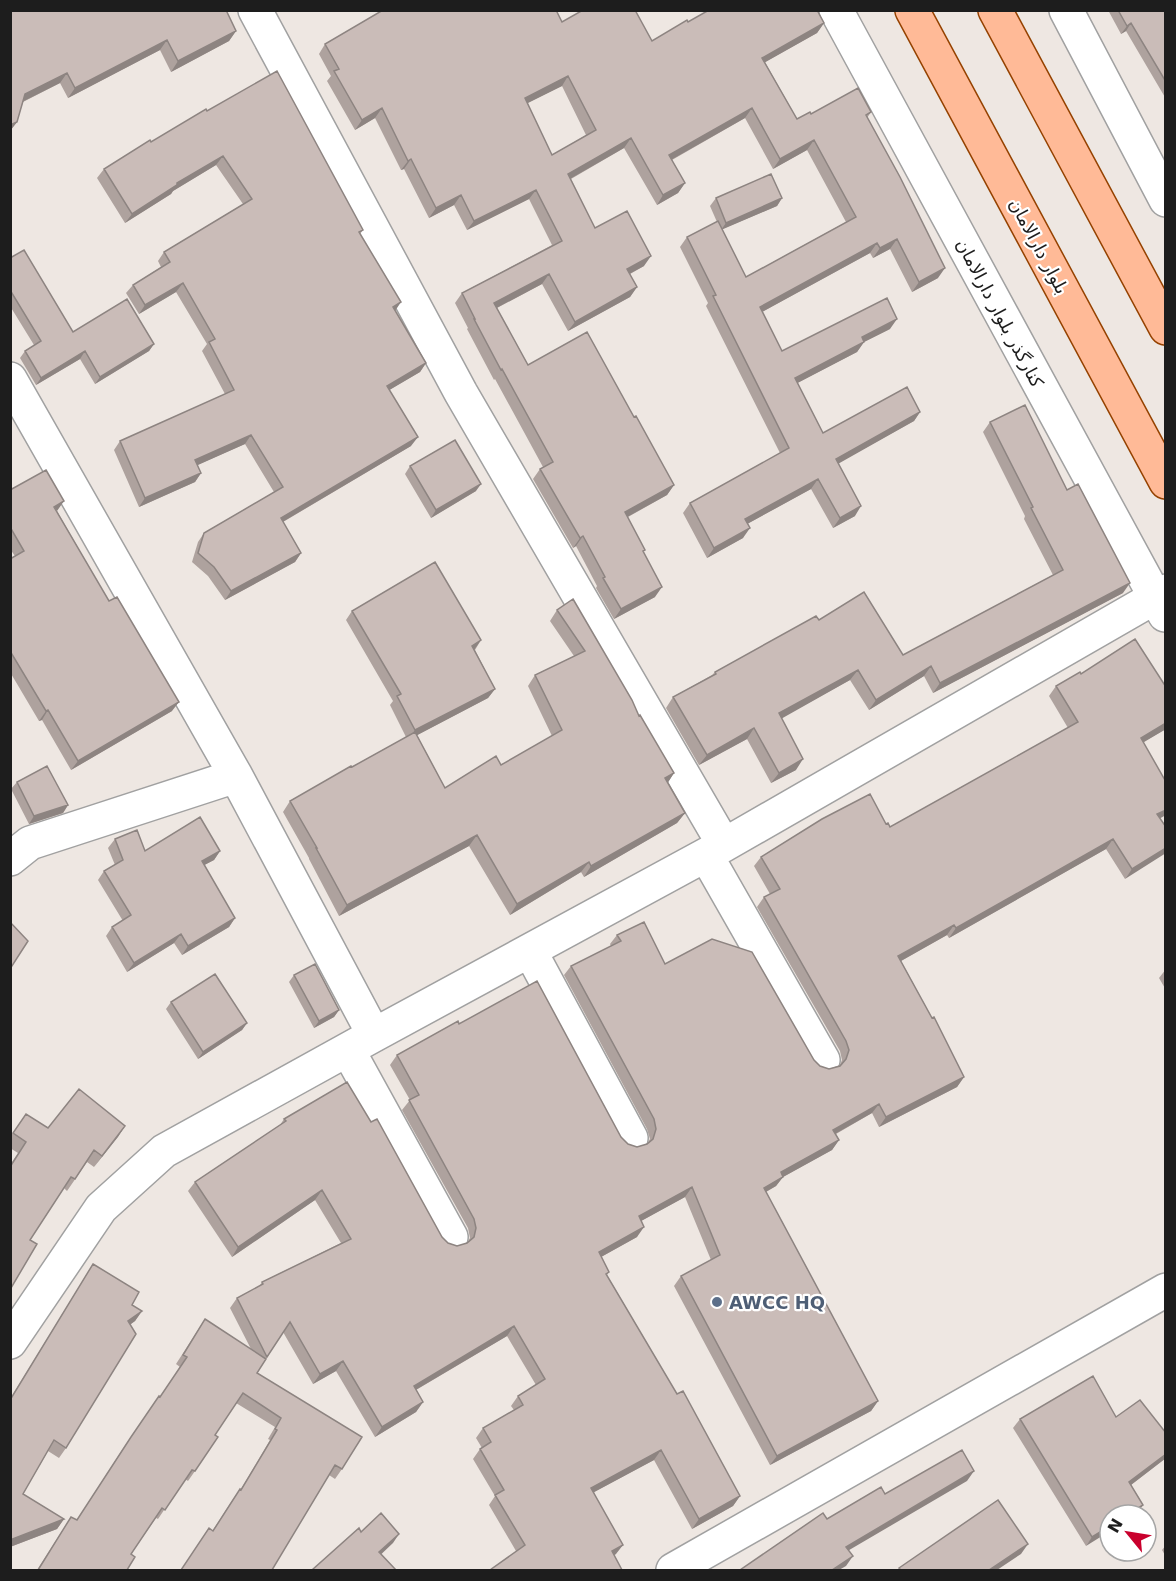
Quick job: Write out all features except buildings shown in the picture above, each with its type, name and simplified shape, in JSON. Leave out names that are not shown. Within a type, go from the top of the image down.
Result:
[{"type":"main road","name":"بلوار دارالامان","points":[[912,10],[1166,482]]},
{"type":"main road","points":[[995,10],[1166,328]]},
{"type":"street","points":[[255,10],[461,393],[715,850],[823,1060]]},
{"type":"street","name":"کنارگذر بلوار دارالامان","points":[[836,10],[1162,601]]},
{"type":"street","points":[[1066,10],[1166,200]]},
{"type":"street","points":[[10,379],[236,776],[451,1237]]},
{"type":"street","points":[[10,1342],[101,1208],[164,1151],[715,850],[1162,601]]},
{"type":"street","points":[[10,859],[30,843],[236,776]]},
{"type":"street","points":[[530,951],[631,1138]]},
{"type":"street","points":[[673,1570],[1166,1290]]},
{"type":"place","name":"AWCC HQ","points":[[717,1302]]}]
